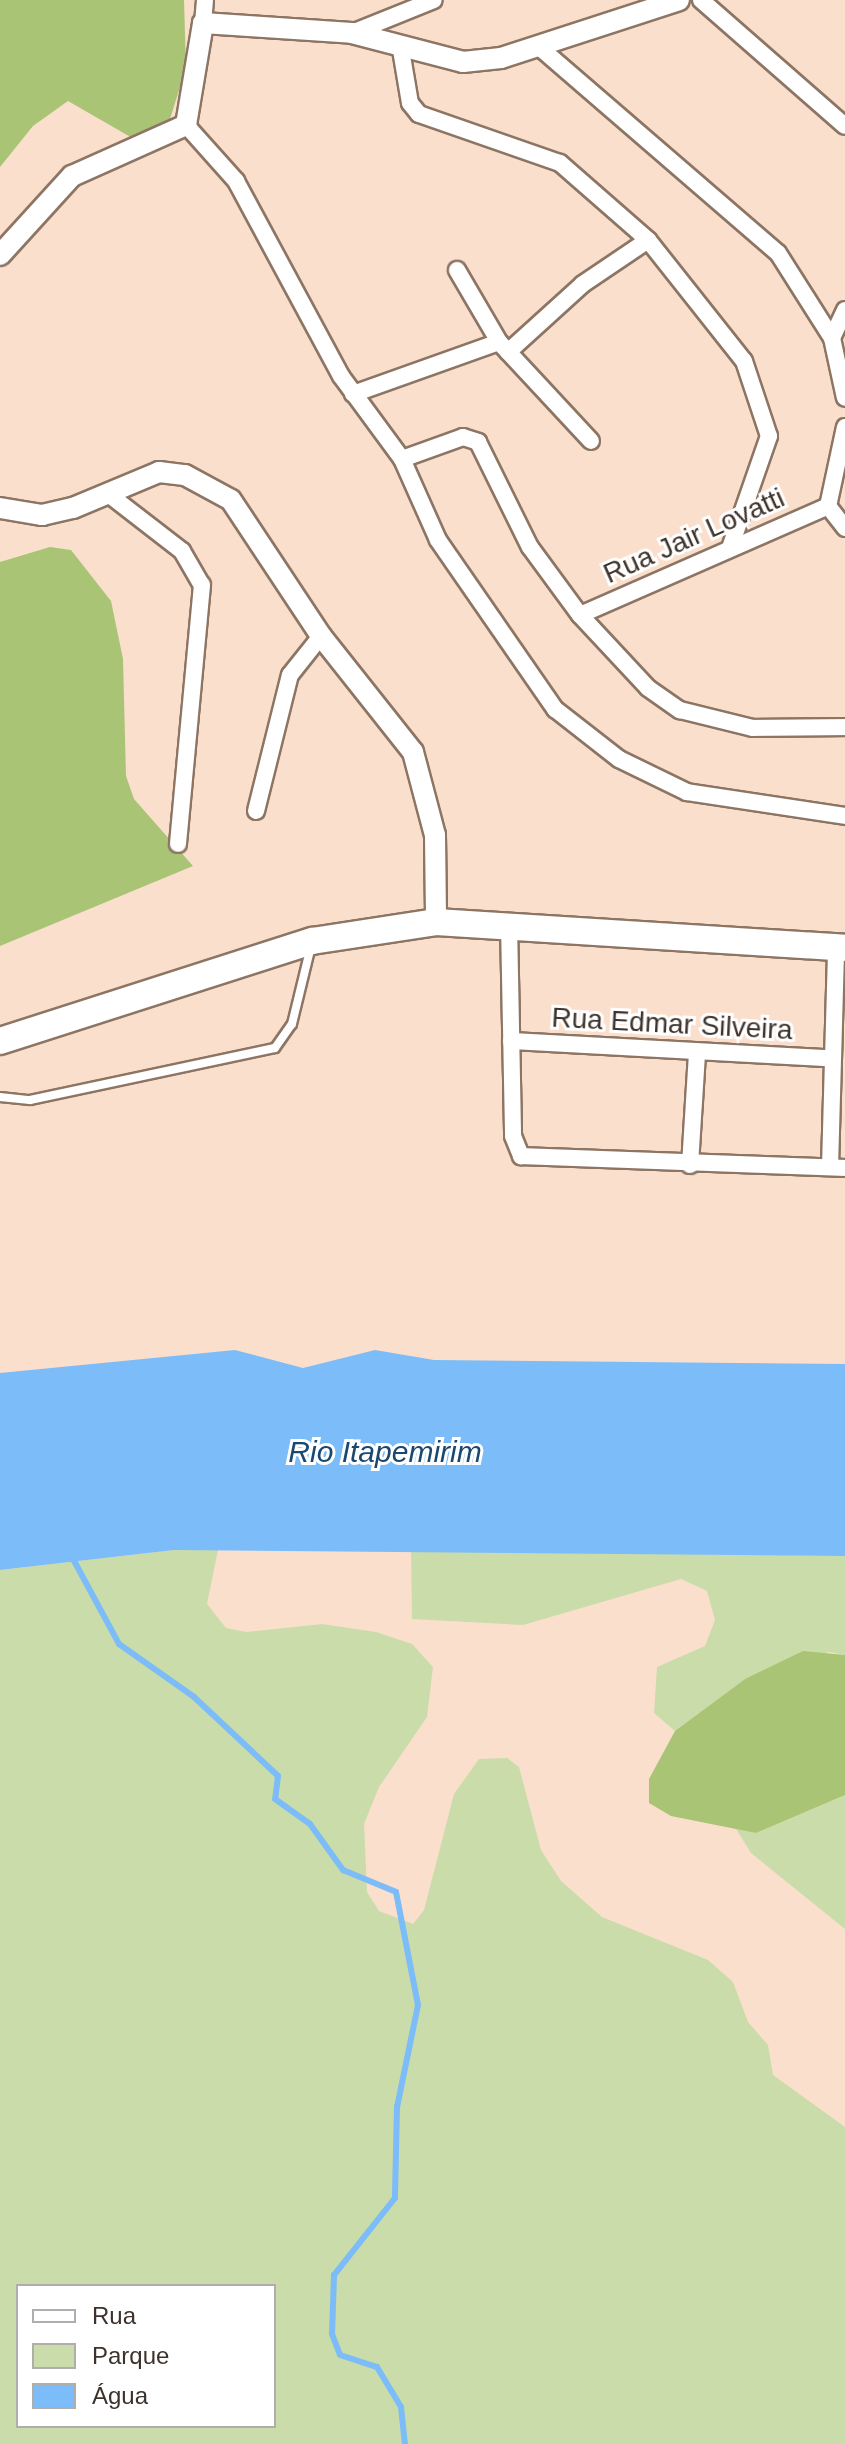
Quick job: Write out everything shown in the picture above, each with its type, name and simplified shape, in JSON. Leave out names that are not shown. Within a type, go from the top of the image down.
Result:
[{"type":"highway","points":[[0,1041],[312,941],[436,922],[509,923],[840,948]]},
{"type":"street","points":[[186,125],[205,0]]},
{"type":"street","points":[[352,33],[434,0]]},
{"type":"street","points":[[203,23],[352,33],[401,50],[463,62],[538,46],[679,0]]},
{"type":"street","points":[[701,0],[845,126]]},
{"type":"street","points":[[538,46],[768,244],[838,345]]},
{"type":"street","points":[[401,50],[410,103],[419,114],[560,163],[648,240],[735,348],[765,417],[767,450],[730,548]]},
{"type":"street","points":[[0,255],[72,176],[186,125]]},
{"type":"street","points":[[186,125],[236,181],[353,394],[402,459],[438,540],[509,649],[555,709],[588,736],[687,792],[845,816]]},
{"type":"street","points":[[353,394],[503,347],[583,284],[648,240]]},
{"type":"street","points":[[457,270],[503,347],[591,441]]},
{"type":"street","points":[[845,310],[838,345],[845,398]]},
{"type":"street","points":[[845,427],[828,506],[845,528]]},
{"type":"street","points":[[402,459],[463,437],[478,442],[525,539],[580,615],[648,688],[680,710],[753,728],[845,727]]},
{"type":"street","points":[[0,508],[42,515],[159,472],[206,483],[231,500],[321,636],[413,752],[435,835],[436,922]]},
{"type":"street","points":[[107,493],[182,551],[202,585],[178,844]]},
{"type":"street","name":"Rua Jair Lovatti","points":[[580,615],[828,506]]},
{"type":"street","points":[[256,811],[290,675],[321,636]]},
{"type":"street","points":[[509,923],[513,1136],[521,1156],[690,1165],[837,1167],[830,1058],[840,948]]},
{"type":"street","name":"Rua Edmar Silveira","points":[[511,1041],[830,1058]]},
{"type":"street","points":[[690,1165],[697,1053]]},
{"type":"lane","points":[[0,1097],[30,1100],[275,1048],[292,1024],[312,941]]},
{"type":"green space","points":[[0,0],[184,0],[186,68],[170,119],[158,133],[134,139],[68,101],[33,126],[0,167]]},
{"type":"green space","points":[[50,547],[71,550],[111,601],[123,659],[126,776],[134,799],[193,866],[0,946],[0,562]]},
{"type":"green space","points":[[174,1550],[218,1550],[207,1604],[226,1628],[246,1632],[322,1624],[376,1632],[412,1644],[433,1667],[427,1717],[379,1787],[364,1824],[367,1892],[379,1911],[413,1924],[424,1910],[454,1794],[479,1759],[507,1758],[519,1767],[541,1850],[561,1881],[602,1917],[708,1960],[733,1982],[748,2022],[768,2045],[773,2075],[845,2127],[845,2444],[0,2444],[0,1570]]},
{"type":"green space","points":[[411,1550],[845,1556],[845,1655],[829,1652],[745,1679],[675,1731],[654,1713],[657,1667],[705,1646],[715,1620],[707,1591],[681,1579],[523,1625],[412,1619]]},
{"type":"green space","points":[[803,1651],[845,1655],[845,1795],[756,1833],[671,1816],[649,1803],[649,1779],[675,1731],[745,1679]]},
{"type":"green space","points":[[845,1795],[845,1929],[751,1853],[736,1829],[756,1833]]},
{"type":"water","name":"Rio Itapemirim","points":[[235,1350],[303,1368],[375,1350],[434,1360],[845,1364],[845,1556],[174,1550],[0,1570],[0,1373]]},
{"type":"waterway","points":[[72,1557],[119,1644],[194,1697],[278,1776],[275,1799],[310,1824],[343,1870],[396,1892],[418,2005],[397,2107],[395,2198],[334,2275],[332,2334],[340,2355],[377,2367],[401,2407],[405,2444]]}]
